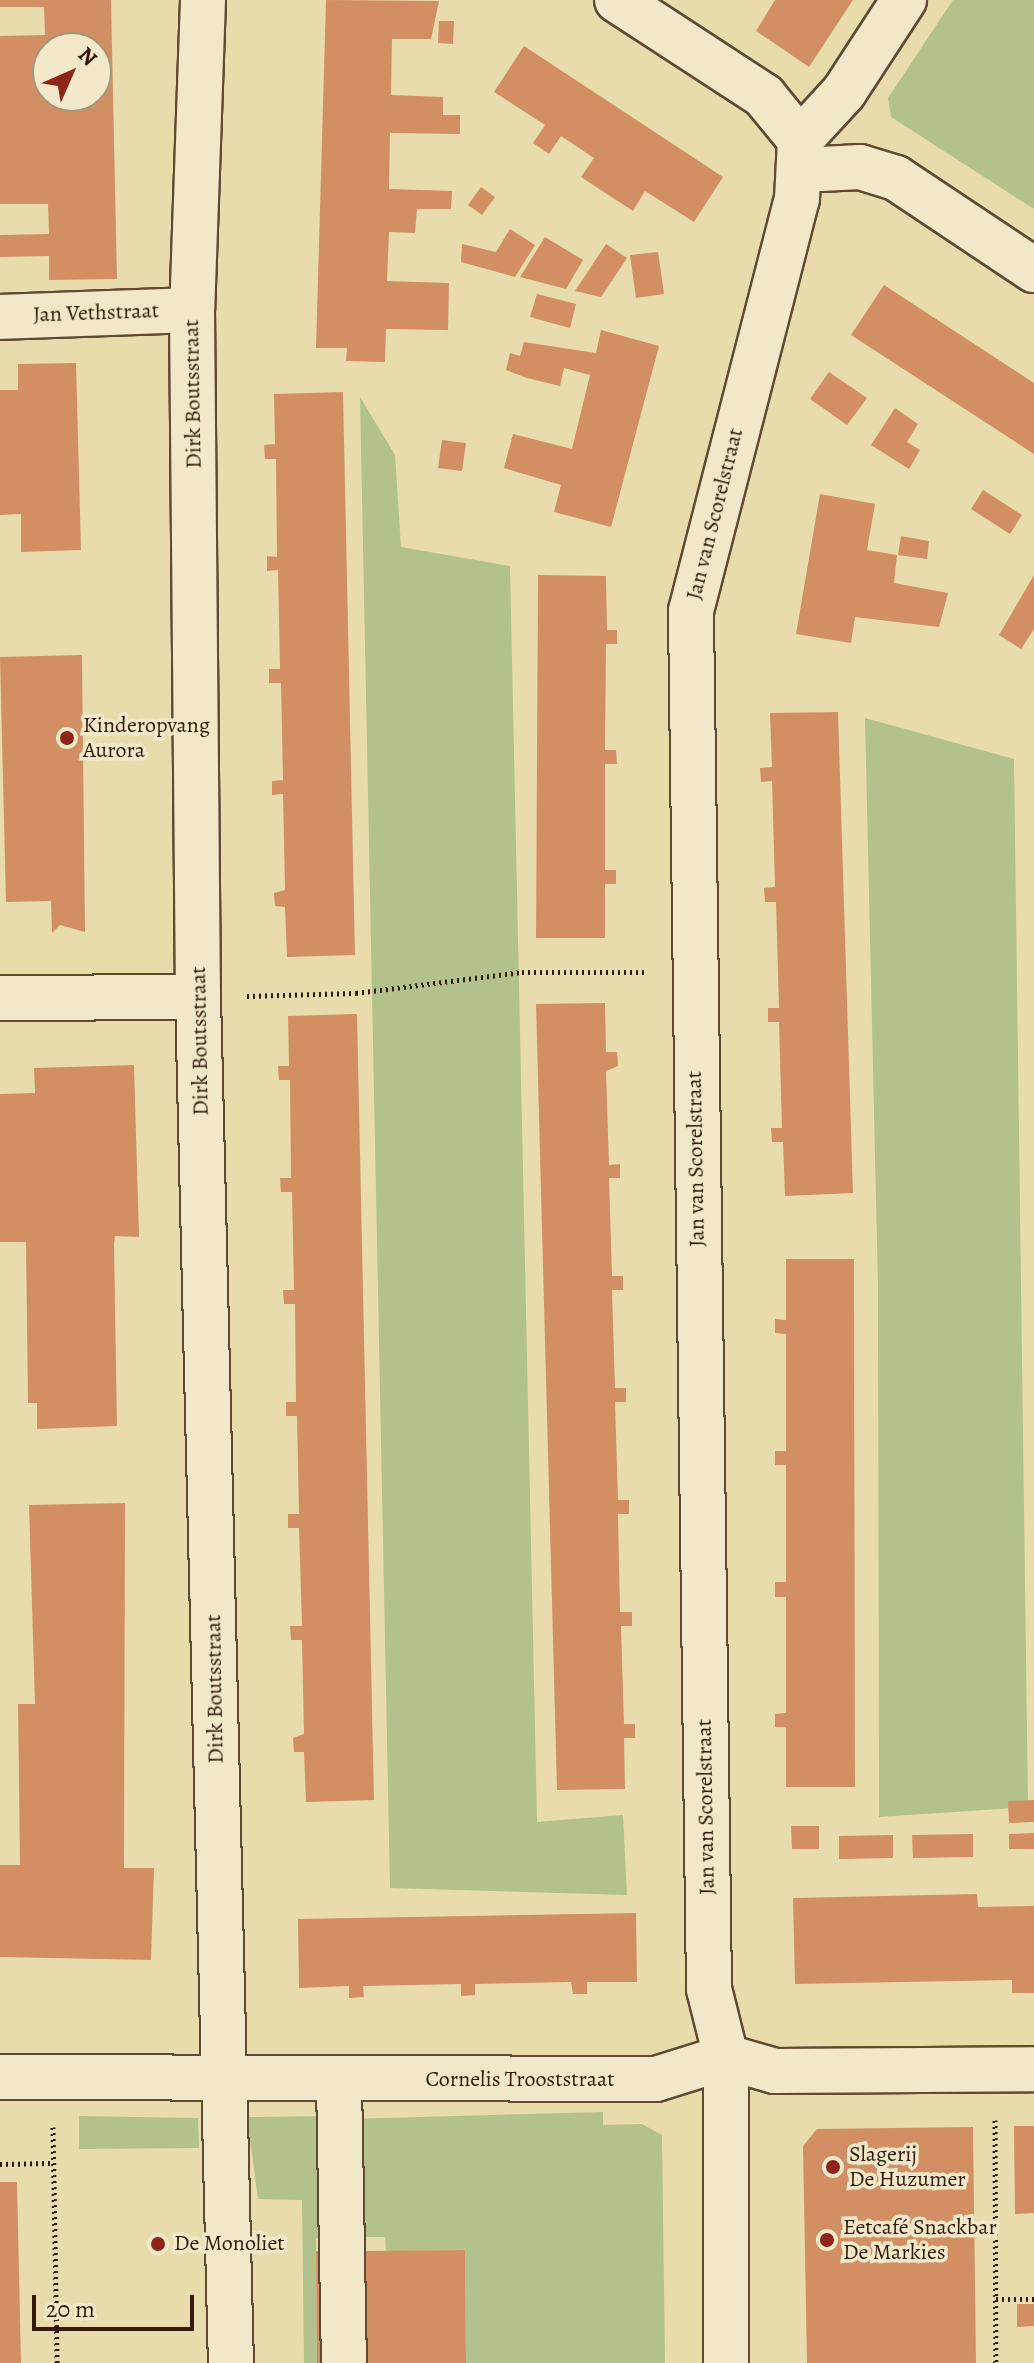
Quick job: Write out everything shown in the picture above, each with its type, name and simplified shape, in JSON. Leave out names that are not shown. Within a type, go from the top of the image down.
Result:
[{"type":"street","name":"Dirk Boutsstraat","points":[[203,0],[192,310],[198,997],[231,2363]]},
{"type":"street","points":[[617,0],[764,96],[801,155],[896,178],[1034,270]]},
{"type":"street","name":"Jan van Scorelstraat","points":[[726,2363],[726,2057],[709,1989],[693,972],[691,611],[801,155],[904,0]]},
{"type":"street","name":"Jan Vethstraat","points":[[0,317],[192,310]]},
{"type":"street","points":[[0,998],[198,997]]},
{"type":"street","points":[[726,2057],[775,2071],[1014,2069]]},
{"type":"street","name":"Cornelis Trooststraat","points":[[0,2077],[225,2083],[656,2079],[726,2057]]},
{"type":"street","points":[[339,2081],[344,2363]]},
{"type":"path","points":[[198,997],[356,993],[522,972],[693,972]]},
{"type":"path","points":[[996,2363],[996,2299],[1014,2069]]},
{"type":"path","points":[[53,2116],[57,2363]]},
{"type":"path","points":[[0,2164],[53,2163]]},
{"type":"path","points":[[996,2299],[1034,2299]]},
{"type":"green space","points":[[953,0],[1034,0],[1034,209],[891,117],[888,98]]},
{"type":"green space","points":[[360,397],[395,455],[401,547],[510,566],[537,1822],[623,1815],[627,1895],[390,1888]]},
{"type":"green space","points":[[865,718],[1014,759],[1028,1807],[879,1817],[878,1287]]},
{"type":"green space","points":[[603,2112],[603,2125],[642,2124],[662,2135],[665,2363],[466,2363],[465,2250],[386,2251],[385,2237],[349,2237],[347,2119]]},
{"type":"green space","points":[[79,2116],[198,2118],[199,2148],[79,2149]]},
{"type":"green space","points":[[332,2116],[334,2237],[316,2238],[317,2363],[304,2363],[302,2200],[258,2199],[247,2117]]},
{"type":"building","points":[[0,0],[111,0],[112,32],[45,32],[44,7],[0,7]]},
{"type":"building","points":[[326,0],[439,1],[431,39],[392,39],[391,95],[443,97],[443,115],[460,115],[460,134],[390,133],[389,189],[452,191],[451,209],[417,209],[415,233],[389,232],[387,281],[449,283],[448,330],[386,329],[385,362],[346,361],[347,348],[316,348]]},
{"type":"building","points":[[775,0],[853,0],[809,67],[756,31]]},
{"type":"building","points":[[439,21],[454,21],[453,44],[438,43]]},
{"type":"building","points":[[32,35],[32,112],[112,112],[112,46],[117,279],[49,280],[49,256],[0,257],[0,235],[49,234],[48,204],[0,204],[0,36]]},
{"type":"building","points":[[524,46],[723,177],[694,222],[645,191],[633,211],[581,177],[594,158],[561,136],[549,154],[533,143],[545,125],[494,92]]},
{"type":"building","points":[[481,187],[495,197],[482,215],[468,205]]},
{"type":"building","points":[[510,229],[535,245],[515,277],[461,262],[462,244],[496,252]]},
{"type":"building","points":[[545,237],[583,260],[566,289],[520,277]]},
{"type":"building","points":[[606,244],[627,258],[601,297],[575,291]]},
{"type":"building","points":[[658,252],[664,294],[636,298],[630,255]]},
{"type":"building","points":[[884,285],[1034,383],[1034,454],[851,335]]},
{"type":"building","points":[[537,294],[576,304],[570,328],[530,317]]},
{"type":"building","points":[[601,330],[659,346],[611,527],[554,512],[561,485],[504,468],[513,434],[572,449],[590,375],[564,368],[560,386],[527,378],[506,370],[510,353],[520,356],[524,342],[596,353]]},
{"type":"building","points":[[76,363],[81,550],[21,552],[21,514],[0,515],[0,390],[18,390],[18,364]]},
{"type":"building","points":[[829,372],[867,398],[847,425],[810,399]]},
{"type":"building","points":[[343,392],[355,955],[287,957],[285,907],[275,906],[274,893],[285,890],[283,794],[272,795],[272,781],[283,780],[281,683],[269,683],[269,669],[280,669],[278,570],[267,571],[267,556],[277,557],[276,459],[265,459],[264,445],[275,444],[274,394]]},
{"type":"building","points":[[895,408],[918,424],[907,442],[920,450],[909,469],[871,445]]},
{"type":"building","points":[[442,440],[466,443],[462,471],[438,468]]},
{"type":"building","points":[[983,490],[1022,515],[1010,534],[971,509]]},
{"type":"building","points":[[820,494],[875,504],[867,550],[897,555],[894,583],[948,593],[939,627],[855,617],[851,643],[796,634]]},
{"type":"building","points":[[901,536],[929,541],[927,559],[898,555]]},
{"type":"building","points":[[538,575],[606,576],[607,630],[617,630],[617,644],[606,644],[605,750],[616,750],[617,764],[605,764],[605,870],[616,870],[616,884],[605,884],[605,938],[536,938]]},
{"type":"building","points":[[1034,575],[1034,629],[1021,649],[999,635]]},
{"type":"building","points":[[82,655],[85,932],[60,925],[52,933],[51,901],[6,902],[0,657]]},
{"type":"building","points":[[838,712],[853,1193],[785,1196],[783,1142],[772,1142],[771,1128],[782,1128],[779,1022],[768,1022],[768,1008],[779,1008],[776,902],[765,902],[764,888],[775,887],[772,781],[761,782],[760,768],[772,767],[770,713]]},
{"type":"building","points":[[605,1003],[606,1052],[617,1052],[618,1066],[606,1071],[609,1165],[620,1164],[620,1178],[609,1178],[612,1276],[623,1276],[623,1290],[612,1290],[615,1388],[626,1388],[626,1402],[615,1402],[618,1500],[629,1500],[629,1514],[618,1514],[620,1612],[632,1612],[632,1626],[621,1626],[624,1724],[635,1724],[635,1738],[624,1738],[625,1789],[557,1790],[536,1004]]},
{"type":"building","points":[[357,1014],[374,1800],[306,1802],[304,1752],[294,1752],[293,1738],[304,1734],[302,1640],[291,1640],[290,1626],[302,1626],[299,1528],[288,1528],[288,1514],[299,1514],[297,1416],[286,1416],[286,1402],[296,1402],[295,1304],[284,1304],[283,1290],[294,1290],[292,1192],[281,1192],[280,1178],[291,1178],[290,1080],[279,1080],[278,1066],[289,1066],[288,1016]]},
{"type":"building","points":[[134,1065],[139,1237],[115,1236],[114,1244],[117,1426],[37,1429],[37,1403],[28,1403],[26,1242],[0,1242],[0,1094],[35,1093],[34,1068]]},
{"type":"building","points":[[786,1259],[854,1259],[855,1787],[786,1787],[786,1727],[775,1727],[775,1714],[786,1713],[786,1597],[775,1597],[775,1582],[786,1582],[786,1465],[775,1465],[775,1451],[786,1451],[786,1334],[775,1333],[775,1319],[786,1320]]},
{"type":"building","points":[[125,1503],[124,1868],[154,1868],[151,1960],[0,1957],[0,1865],[20,1865],[18,1704],[35,1704],[29,1505]]},
{"type":"building","points":[[1034,1800],[1034,1822],[1009,1823],[1008,1801]]},
{"type":"building","points":[[791,1826],[819,1826],[819,1849],[792,1849]]},
{"type":"building","points":[[1034,1833],[1034,1849],[1009,1849],[1009,1834]]},
{"type":"building","points":[[973,1834],[973,1857],[913,1858],[912,1835]]},
{"type":"building","points":[[893,1835],[893,1858],[839,1859],[839,1836]]},
{"type":"building","points":[[977,1894],[978,1907],[1034,1906],[1034,1993],[1012,1993],[1012,1980],[795,1984],[793,1898]]},
{"type":"building","points":[[636,1913],[637,1982],[587,1982],[587,1994],[573,1994],[571,1982],[475,1984],[475,1995],[461,1996],[461,1984],[363,1986],[364,1997],[349,1998],[349,1986],[299,1988],[298,1919]]},
{"type":"building","points":[[1014,2126],[1034,2126],[1034,2213],[1015,2214]]},
{"type":"building","points":[[973,2127],[976,2363],[807,2363],[803,2146],[817,2129]]},
{"type":"building","points":[[0,2182],[17,2182],[21,2363],[0,2363]]},
{"type":"building","points":[[465,2250],[466,2363],[359,2363],[358,2251]]},
{"type":"building","points":[[316,2251],[337,2252],[339,2363],[317,2363]]},
{"type":"building","points":[[1017,2304],[1034,2304],[1034,2326],[1017,2327]]},
{"type":"place","name":"Kinderopvang Aurora","points":[[67,738]]},
{"type":"place","name":"Slagerij De Huzumer","points":[[833,2167]]},
{"type":"place","name":"Eetcafé Snackbar De Markies","points":[[827,2240]]},
{"type":"place","name":"De Monoliet","points":[[158,2244]]}]
